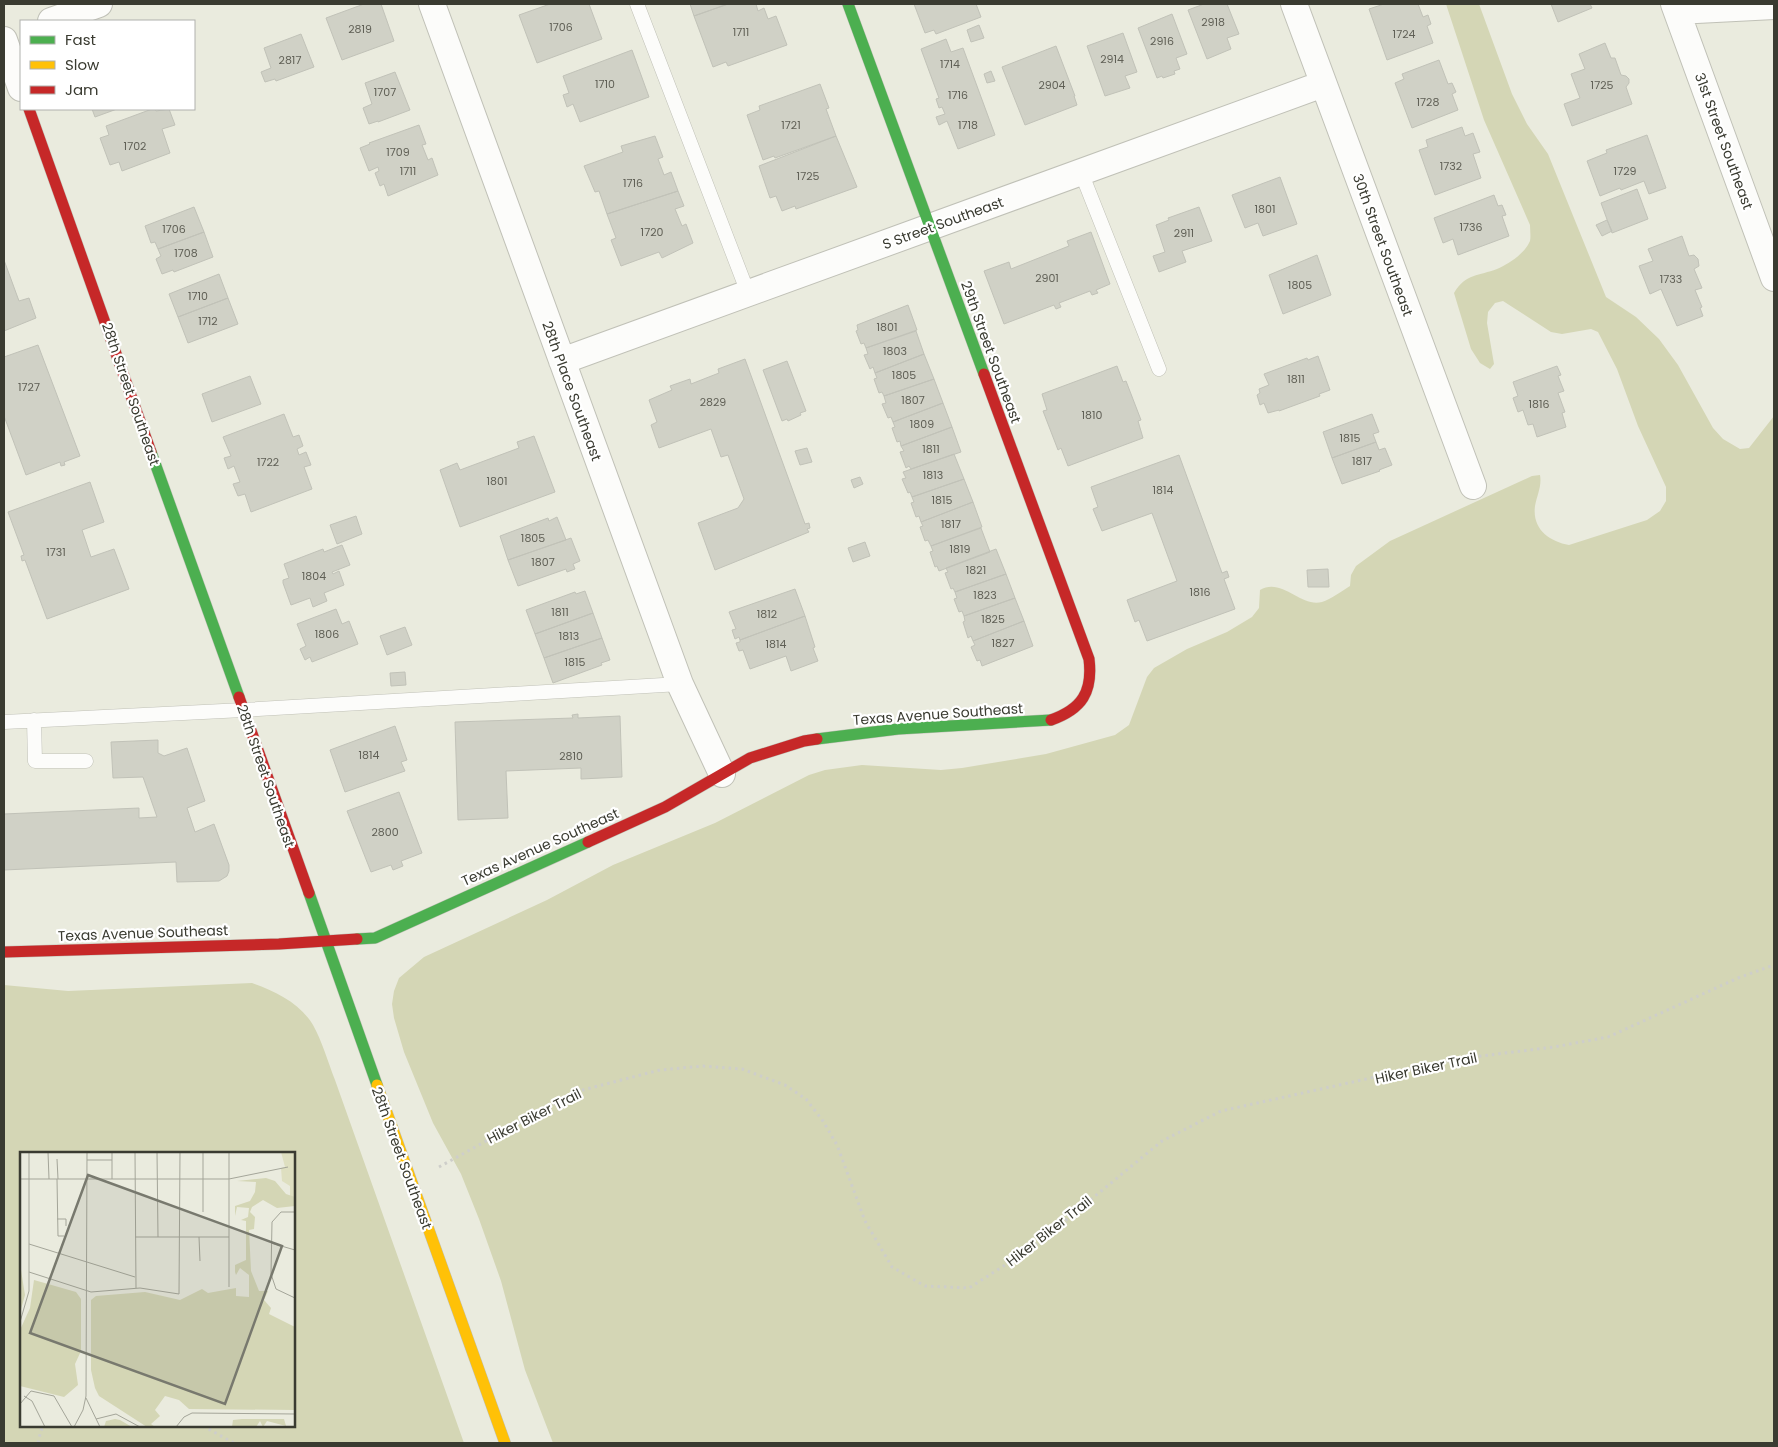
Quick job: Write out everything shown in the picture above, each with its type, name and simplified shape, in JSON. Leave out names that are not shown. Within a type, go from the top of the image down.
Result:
[{"type":"street","points":[[54,20],[100,4]]},
{"type":"street","name":"28th Place Southeast","points":[[432,4],[680,684],[722,774]]},
{"type":"street","name":"29th Street Southeast","points":[[848,4],[1089,659],[1092,672],[1091,685],[1086,696],[1075,707]]},
{"type":"street","name":"30th Street Southeast","points":[[1294,4],[1473,486]]},
{"type":"street","points":[[1676,7],[1774,6]]},
{"type":"street","name":"31st Street Southeast","points":[[1676,7],[1774,278]]},
{"type":"street","points":[[20,32],[4,39],[20,85]]},
{"type":"street","name":"S Street Southeast","points":[[562,361],[1323,84]]},
{"type":"street","name":"28th Street Southeast","points":[[29,110],[505,1443]]},
{"type":"street","name":"Texas Avenue Southeast","points":[[4,952],[325,942],[375,938],[664,807],[750,758],[804,741],[898,729],[1047,721],[1059,717],[1075,707]]},
{"type":"lane","points":[[638,4],[748,293]]},
{"type":"lane","points":[[1080,172],[1159,369]]},
{"type":"lane","points":[[4,722],[680,684]]},
{"type":"lane","points":[[34,720],[35,761],[86,761]]},
{"type":"path","name":"Hiker Biker Trail","points":[[439,1168],[575,1092],[660,1070],[703,1066],[742,1069],[785,1085],[806,1098],[823,1120],[838,1145],[865,1221],[892,1268],[925,1286],[969,1288],[1032,1248],[1162,1141],[1221,1111],[1457,1059],[1608,1037],[1738,978],[1774,965]]},
{"type":"path","points":[[38,1443],[41,1430],[46,1427]]},
{"type":"path","points":[[205,1427],[234,1443]]},
{"type":"green space","points":[[1446,4],[1479,4],[1512,94],[1527,124],[1548,154],[1606,297],[1636,317],[1659,339],[1678,365],[1713,428],[1723,439],[1740,449],[1749,448],[1774,416],[1774,1443],[553,1443],[525,1370],[501,1281],[479,1219],[461,1174],[433,1123],[404,1052],[392,1004],[399,978],[424,957],[547,900],[613,865],[715,823],[809,775],[825,770],[862,765],[941,770],[962,768],[1046,754],[1115,735],[1129,725],[1147,677],[1154,668],[1187,649],[1227,632],[1252,617],[1259,608],[1260,590],[1276,587],[1314,603],[1325,601],[1350,586],[1351,575],[1356,566],[1390,541],[1532,476],[1540,475],[1540,487],[1535,506],[1536,521],[1539,527],[1549,537],[1569,545],[1647,520],[1660,511],[1666,501],[1666,487],[1638,426],[1617,369],[1598,332],[1591,329],[1562,334],[1551,332],[1503,301],[1495,303],[1488,312],[1487,323],[1494,364],[1490,369],[1480,363],[1471,349],[1454,293],[1468,278],[1502,267],[1521,254],[1530,241],[1530,225],[1484,120]]},
{"type":"green space","points":[[252,983],[286,999],[301,1010],[313,1025],[325,1052],[464,1443],[4,1443],[4,985],[68,991]]},
{"type":"building","points":[[364,4],[381,4],[394,41],[342,60],[326,18]]},
{"type":"building","points":[[550,4],[589,4],[602,39],[537,63],[519,15]]},
{"type":"building","points":[[690,4],[728,4],[694,16]]},
{"type":"building","points":[[728,4],[756,4],[758,11],[764,8],[768,19],[776,16],[787,45],[728,66],[726,62],[713,67],[694,16]]},
{"type":"building","points":[[914,4],[976,4],[981,17],[936,34],[934,30],[925,33]]},
{"type":"building","points":[[1204,4],[1227,4],[1239,34],[1227,38],[1231,49],[1207,59],[1188,10]]},
{"type":"building","points":[[1384,4],[1418,4],[1423,17],[1428,15],[1431,24],[1427,26],[1433,43],[1387,60],[1369,9]]},
{"type":"building","points":[[1551,4],[1590,4],[1592,8],[1558,22]]},
{"type":"building","points":[[1172,14],[1187,54],[1176,58],[1180,69],[1174,71],[1175,74],[1157,78],[1138,28]]},
{"type":"building","points":[[979,25],[984,38],[971,42],[967,30]]},
{"type":"building","points":[[1123,33],[1137,72],[1125,76],[1130,88],[1105,96],[1087,46]]},
{"type":"building","points":[[301,34],[314,67],[276,81],[275,79],[265,82],[261,72],[271,68],[264,48]]},
{"type":"building","points":[[946,39],[951,52],[963,48],[995,135],[958,149],[947,121],[939,125],[936,117],[945,114],[942,107],[939,108],[936,99],[939,98],[921,49]]},
{"type":"building","points":[[1605,43],[1611,58],[1615,58],[1621,75],[1629,79],[1626,87],[1632,104],[1572,126],[1564,104],[1580,98],[1571,74],[1585,69],[1579,54]]},
{"type":"building","points":[[1056,46],[1077,105],[1025,125],[1002,67]]},
{"type":"building","points":[[632,50],[649,97],[580,122],[573,104],[567,107],[563,95],[569,93],[563,76]]},
{"type":"building","points":[[1439,60],[1448,84],[1452,83],[1456,92],[1452,94],[1458,110],[1412,128],[1395,83],[1404,79],[1402,74]]},
{"type":"building","points":[[991,71],[995,81],[987,83],[984,74]]},
{"type":"building","points":[[395,72],[410,110],[369,124],[363,108],[372,104],[365,83]]},
{"type":"building","points":[[820,84],[829,108],[826,109],[836,136],[775,158],[774,156],[763,160],[747,115],[760,110],[759,106]]},
{"type":"building","points":[[92,110],[114,110],[95,117]]},
{"type":"building","points":[[149,110],[169,110],[175,125],[162,129],[170,153],[122,171],[119,162],[110,165],[100,138],[109,135],[106,126]]},
{"type":"building","points":[[419,125],[426,144],[422,145],[428,160],[432,158],[438,175],[388,196],[384,184],[380,186],[375,173],[379,171],[378,167],[369,171],[360,148]]},
{"type":"building","points":[[1462,127],[1465,136],[1473,133],[1480,152],[1473,154],[1481,178],[1435,195],[1419,150],[1428,147],[1426,140]]},
{"type":"building","points":[[1647,135],[1666,188],[1649,194],[1644,181],[1600,196],[1587,161],[1607,153],[1606,150]]},
{"type":"building","points":[[655,136],[663,157],[658,159],[664,175],[671,172],[678,191],[607,214],[599,191],[595,192],[584,166],[623,152],[621,146]]},
{"type":"building","points":[[836,136],[857,187],[796,209],[795,206],[782,211],[776,196],[770,198],[759,166]]},
{"type":"building","points":[[1280,177],[1297,224],[1263,236],[1258,223],[1245,228],[1232,195]]},
{"type":"building","points":[[1637,189],[1648,219],[1612,233],[1601,203]]},
{"type":"building","points":[[678,191],[684,206],[675,209],[682,226],[686,224],[693,243],[662,258],[659,252],[621,266],[611,240],[616,238],[607,214]]},
{"type":"building","points":[[1494,195],[1498,206],[1502,205],[1506,215],[1502,216],[1509,236],[1458,255],[1453,239],[1443,243],[1434,218]]},
{"type":"building","points":[[194,207],[204,232],[158,249],[155,242],[151,243],[145,226]]},
{"type":"building","points":[[1199,207],[1212,241],[1182,251],[1186,262],[1159,272],[1153,256],[1165,252],[1156,225],[1169,220],[1168,218]]},
{"type":"building","points":[[1607,220],[1612,231],[1602,236],[1596,225]]},
{"type":"building","points":[[204,232],[213,257],[174,272],[173,270],[162,274],[156,259],[161,256],[158,249]]},
{"type":"building","points":[[1091,232],[1110,284],[1096,290],[1098,293],[1092,295],[1090,291],[1059,303],[1061,307],[1056,309],[1054,305],[1004,324],[984,271],[1009,262],[1011,269],[1069,246],[1067,241]]},
{"type":"building","points":[[1682,236],[1689,256],[1694,255],[1698,259],[1699,266],[1694,269],[1702,288],[1695,290],[1702,307],[1700,308],[1703,316],[1677,326],[1661,289],[1650,294],[1639,266],[1653,261],[1648,249]]},
{"type":"building","points":[[1317,255],[1331,295],[1283,314],[1269,275]]},
{"type":"building","points":[[4,260],[19,301],[29,298],[36,318],[4,331]]},
{"type":"building","points":[[219,274],[228,298],[178,317],[169,294]]},
{"type":"building","points":[[228,298],[238,324],[188,343],[178,317]]},
{"type":"building","points":[[908,305],[917,330],[866,348],[864,343],[861,344],[856,331],[858,330],[857,325]]},
{"type":"building","points":[[916,331],[924,354],[875,373],[873,367],[870,369],[864,355],[868,354],[866,348]]},
{"type":"building","points":[[38,345],[80,456],[64,462],[65,465],[61,466],[60,462],[26,475],[4,416],[4,357]]},
{"type":"building","points":[[924,354],[934,379],[884,396],[882,392],[879,393],[874,379],[877,378],[875,373]]},
{"type":"building","points":[[1318,356],[1330,390],[1319,394],[1320,396],[1279,411],[1268,413],[1264,403],[1260,405],[1257,395],[1260,393],[1259,389],[1269,385],[1264,374],[1307,358],[1308,360]]},
{"type":"building","points":[[745,359],[805,524],[809,523],[810,528],[807,529],[809,532],[715,570],[698,523],[738,508],[744,499],[728,455],[721,457],[711,429],[659,448],[651,425],[657,422],[649,400],[672,390],[670,386],[690,379],[691,384],[719,373],[718,369]]},
{"type":"building","points":[[787,361],[806,411],[788,421],[787,419],[782,421],[763,370]]},
{"type":"building","points":[[1117,366],[1123,382],[1126,381],[1141,420],[1138,421],[1143,438],[1068,466],[1061,448],[1058,450],[1043,411],[1047,410],[1042,394]]},
{"type":"building","points":[[1557,366],[1561,375],[1558,376],[1564,391],[1558,393],[1565,412],[1562,413],[1566,427],[1537,437],[1533,424],[1528,425],[1523,410],[1518,412],[1513,398],[1518,396],[1513,382]]},
{"type":"building","points":[[250,376],[261,404],[212,422],[202,394]]},
{"type":"building","points":[[934,379],[943,403],[893,422],[891,417],[888,418],[882,404],[886,403],[884,396]]},
{"type":"building","points":[[943,403],[952,427],[901,446],[900,441],[897,442],[892,428],[895,427],[893,422]]},
{"type":"building","points":[[284,414],[293,437],[299,435],[303,446],[297,449],[299,455],[306,452],[311,465],[304,467],[312,489],[251,512],[245,494],[238,496],[233,484],[240,482],[234,466],[228,469],[224,458],[231,456],[223,437]]},
{"type":"building","points":[[1372,414],[1379,432],[1373,434],[1376,442],[1332,458],[1323,432]]},
{"type":"building","points":[[952,427],[961,452],[911,469],[909,466],[906,468],[900,452],[904,451],[901,446]]},
{"type":"building","points":[[534,436],[555,492],[460,527],[440,470],[457,463],[460,470],[519,448],[517,442]]},
{"type":"building","points":[[1376,442],[1379,450],[1385,448],[1392,465],[1342,484],[1332,458]]},
{"type":"building","points":[[807,448],[812,462],[800,465],[795,451]]},
{"type":"building","points":[[954,454],[964,479],[912,497],[910,492],[908,493],[902,479],[906,478],[903,472]]},
{"type":"building","points":[[1179,455],[1222,573],[1227,571],[1229,577],[1224,579],[1235,609],[1147,641],[1139,620],[1135,622],[1127,600],[1177,581],[1152,513],[1102,531],[1093,509],[1098,507],[1091,487]]},
{"type":"building","points":[[860,477],[863,484],[854,488],[851,480]]},
{"type":"building","points":[[964,479],[973,502],[921,522],[919,516],[916,517],[911,503],[914,502],[912,497]]},
{"type":"building","points":[[90,482],[104,522],[82,530],[91,557],[114,549],[129,589],[47,619],[25,560],[22,561],[21,556],[24,555],[8,512]]},
{"type":"building","points":[[973,502],[982,527],[931,546],[928,540],[925,541],[920,527],[923,526],[921,522]]},
{"type":"building","points":[[356,516],[362,534],[337,544],[330,525]]},
{"type":"building","points":[[557,517],[566,540],[508,560],[500,536],[548,518],[549,521]]},
{"type":"building","points":[[981,528],[990,552],[939,571],[937,566],[935,567],[930,552],[933,551],[931,546]]},
{"type":"building","points":[[571,538],[580,561],[573,564],[575,569],[567,572],[566,569],[518,586],[508,560]]},
{"type":"building","points":[[865,542],[870,556],[853,562],[848,548]]},
{"type":"building","points":[[342,545],[350,565],[332,572],[333,574],[339,571],[344,585],[324,593],[327,601],[313,607],[310,598],[291,605],[283,583],[283,580],[289,578],[284,564],[323,549],[324,552]]},
{"type":"building","points":[[996,549],[1006,574],[955,592],[953,588],[951,589],[945,573],[948,572],[946,568]]},
{"type":"building","points":[[1328,569],[1329,587],[1308,587],[1307,570]]},
{"type":"building","points":[[1006,574],[1015,598],[964,616],[962,611],[959,612],[954,599],[957,598],[955,592]]},
{"type":"building","points":[[795,589],[805,616],[740,640],[739,637],[735,639],[732,630],[736,629],[729,612]]},
{"type":"building","points":[[585,591],[593,613],[535,634],[526,610],[575,592],[576,594]]},
{"type":"building","points":[[1015,598],[1024,621],[973,641],[971,636],[968,638],[963,622],[965,621],[964,616]]},
{"type":"building","points":[[336,609],[342,624],[349,621],[358,644],[312,662],[310,657],[305,660],[300,649],[306,646],[297,624]]},
{"type":"building","points":[[593,613],[602,638],[544,658],[535,634]]},
{"type":"building","points":[[805,616],[818,661],[791,671],[786,656],[750,669],[743,650],[739,651],[736,643]]},
{"type":"building","points":[[1024,621],[1033,646],[982,666],[980,660],[977,661],[971,647],[975,645],[973,641]]},
{"type":"building","points":[[405,627],[412,645],[387,655],[380,636]]},
{"type":"building","points":[[602,638],[610,660],[601,663],[602,665],[553,683],[544,658]]},
{"type":"building","points":[[405,672],[406,685],[391,686],[390,673]]},
{"type":"building","points":[[578,714],[578,718],[620,716],[622,777],[581,779],[581,768],[506,771],[508,818],[458,820],[455,722],[573,718],[572,715]]},
{"type":"building","points":[[395,726],[407,760],[401,762],[405,771],[345,792],[330,750]]},
{"type":"building","points":[[158,740],[158,753],[164,756],[187,748],[205,801],[187,808],[195,832],[214,824],[229,865],[227,876],[219,881],[177,882],[176,862],[4,870],[4,814],[139,808],[139,818],[157,817],[143,777],[113,778],[111,742]]},
{"type":"building","points":[[399,792],[422,853],[401,861],[403,866],[393,870],[391,865],[371,872],[347,811]]},
{"type":"traffic: fast","points":[[848,4],[984,374]]},
{"type":"traffic: fast","points":[[151,452],[239,697]]},
{"type":"traffic: fast","points":[[817,739],[898,729],[1051,720]]},
{"type":"traffic: fast","points":[[357,939],[375,938],[588,842]]},
{"type":"traffic: fast","points":[[309,893],[377,1085]]},
{"type":"traffic: slow","points":[[377,1085],[505,1443]]},
{"type":"traffic: jam","points":[[29,110],[151,452]]},
{"type":"traffic: jam","points":[[984,374],[1089,659],[1089,681],[1083,698],[1071,710],[1051,720]]},
{"type":"traffic: jam","points":[[239,697],[309,893]]},
{"type":"traffic: jam","points":[[588,842],[665,807],[750,758],[804,741],[817,739]]},
{"type":"traffic: jam","points":[[4,952],[279,944],[357,939]]}]
